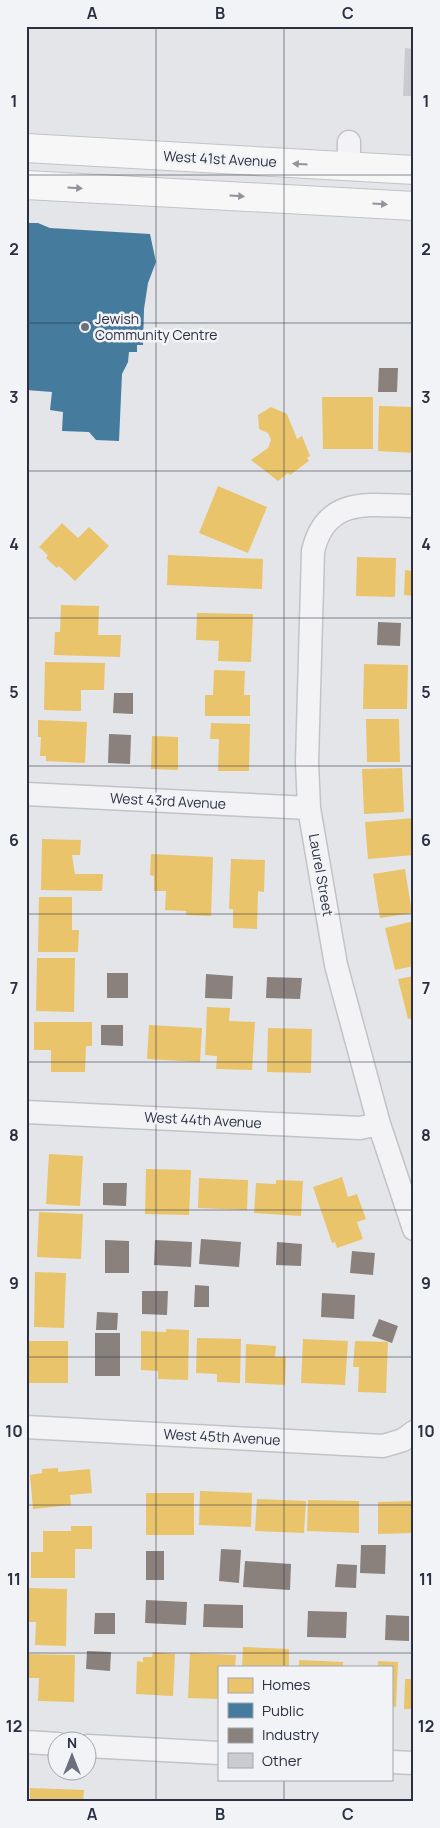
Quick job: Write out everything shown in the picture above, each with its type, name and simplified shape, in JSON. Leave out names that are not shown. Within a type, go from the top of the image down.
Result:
[{"type":"main road","name":"West 41st Avenue","points":[[26,148],[349,154],[414,170]]},
{"type":"main road","points":[[347,202],[349,154]]},
{"type":"main road","points":[[26,186],[414,206]]},
{"type":"street","name":"Laurel Street","points":[[414,506],[370,504],[349,506],[332,516],[321,528],[313,551],[307,762],[309,808],[336,965],[379,1124],[414,1229]]},
{"type":"street","name":"West 43rd Avenue","points":[[26,794],[309,808]]},
{"type":"street","name":"West 44th Avenue","points":[[26,1112],[360,1128],[379,1124]]},
{"type":"street","name":"West 45th Avenue","points":[[26,1427],[383,1446],[403,1440],[414,1432]]},
{"type":"street","points":[[26,1742],[48,1743]]},
{"type":"street","points":[[98,1747],[218,1753]]},
{"type":"street","points":[[392,1762],[414,1763]]},
{"type":"building: Homes","points":[[322,397],[373,397],[373,449],[323,449]]},
{"type":"building: Homes","points":[[379,406],[414,407],[414,453],[378,451]]},
{"type":"building: Homes","points":[[271,407],[287,414],[297,439],[302,436],[310,456],[307,458],[309,461],[278,481],[251,460],[268,448],[271,440],[268,433],[259,429],[258,415]]},
{"type":"building: Homes","points":[[218,486],[267,507],[248,553],[199,533]]},
{"type":"building: Homes","points":[[62,523],[78,538],[89,527],[109,546],[75,581],[59,566],[57,568],[46,558],[48,555],[39,547]]},
{"type":"building: Homes","points":[[168,555],[263,559],[262,589],[167,585]]},
{"type":"building: Homes","points":[[357,557],[396,558],[395,597],[356,596]]},
{"type":"building: Homes","points":[[405,570],[414,571],[414,596],[404,595]]},
{"type":"building: Homes","points":[[61,605],[99,606],[98,635],[121,635],[120,657],[54,655],[55,632],[60,632]]},
{"type":"building: Homes","points":[[197,613],[253,614],[251,662],[218,661],[219,641],[196,640]]},
{"type":"building: Homes","points":[[45,662],[105,663],[104,690],[81,690],[81,711],[44,710]]},
{"type":"building: Homes","points":[[364,664],[408,665],[407,709],[363,709]]},
{"type":"building: Homes","points":[[214,670],[245,671],[244,695],[250,695],[250,716],[205,716],[205,695],[213,695]]},
{"type":"building: Homes","points":[[366,719],[399,719],[400,762],[367,762]]},
{"type":"building: Homes","points":[[38,720],[87,722],[85,763],[46,761],[46,756],[40,756],[41,737],[38,737]]},
{"type":"building: Homes","points":[[211,723],[250,724],[249,771],[218,771],[219,739],[210,739]]},
{"type":"building: Homes","points":[[152,736],[178,737],[178,770],[151,769]]},
{"type":"building: Homes","points":[[402,768],[404,812],[364,814],[362,769]]},
{"type":"building: Homes","points":[[414,818],[414,855],[368,859],[365,822]]},
{"type":"building: Homes","points":[[42,839],[81,840],[80,855],[72,855],[75,874],[103,874],[102,891],[41,890]]},
{"type":"building: Homes","points":[[151,854],[213,857],[211,916],[186,915],[186,911],[165,910],[166,891],[154,891],[154,876],[150,875]]},
{"type":"building: Homes","points":[[231,859],[265,860],[264,892],[258,891],[257,929],[233,928],[233,909],[229,909]]},
{"type":"building: Homes","points":[[405,869],[412,913],[380,918],[373,874]]},
{"type":"building: Homes","points":[[39,897],[72,897],[72,930],[79,930],[78,952],[38,952]]},
{"type":"building: Homes","points":[[414,921],[414,966],[395,970],[385,928]]},
{"type":"building: Homes","points":[[37,958],[75,958],[74,1012],[36,1011]]},
{"type":"building: Homes","points":[[414,976],[414,1018],[408,1019],[398,979]]},
{"type":"building: Homes","points":[[207,1007],[230,1008],[229,1021],[255,1022],[252,1070],[216,1069],[217,1056],[205,1055]]},
{"type":"building: Homes","points":[[34,1022],[92,1022],[92,1046],[86,1046],[85,1072],[51,1072],[51,1050],[34,1050]]},
{"type":"building: Homes","points":[[149,1025],[202,1028],[200,1062],[147,1059]]},
{"type":"building: Homes","points":[[268,1028],[312,1029],[311,1073],[267,1072]]},
{"type":"building: Homes","points":[[49,1154],[83,1156],[80,1206],[46,1204]]},
{"type":"building: Homes","points":[[146,1169],[191,1170],[189,1215],[145,1214]]},
{"type":"building: Homes","points":[[342,1177],[348,1197],[357,1194],[366,1219],[357,1222],[363,1239],[337,1248],[335,1242],[332,1243],[313,1187]]},
{"type":"building: Homes","points":[[199,1178],[248,1180],[247,1210],[198,1208]]},
{"type":"building: Homes","points":[[276,1180],[303,1181],[301,1216],[254,1213],[256,1183],[276,1184]]},
{"type":"building: Homes","points":[[39,1212],[83,1214],[81,1259],[37,1257]]},
{"type":"building: Homes","points":[[35,1272],[66,1273],[64,1328],[34,1327]]},
{"type":"building: Homes","points":[[166,1329],[189,1330],[188,1380],[158,1379],[158,1371],[141,1370],[141,1331],[166,1332]]},
{"type":"building: Homes","points":[[197,1338],[241,1339],[240,1383],[217,1382],[217,1374],[196,1373]]},
{"type":"building: Homes","points":[[303,1339],[348,1341],[345,1385],[301,1383]]},
{"type":"building: Homes","points":[[26,1341],[68,1341],[68,1383],[26,1383]]},
{"type":"building: Homes","points":[[355,1341],[388,1342],[386,1393],[358,1392],[359,1367],[353,1367]]},
{"type":"building: Homes","points":[[246,1344],[276,1346],[275,1357],[286,1357],[285,1385],[245,1383]]},
{"type":"building: Homes","points":[[58,1468],[58,1472],[90,1469],[92,1493],[70,1495],[71,1505],[33,1509],[30,1475],[42,1473],[42,1469]]},
{"type":"building: Homes","points":[[200,1491],[252,1493],[251,1527],[199,1525]]},
{"type":"building: Homes","points":[[146,1493],[194,1493],[194,1535],[146,1535]]},
{"type":"building: Homes","points":[[257,1499],[306,1501],[304,1533],[255,1531]]},
{"type":"building: Homes","points":[[308,1500],[359,1501],[359,1533],[307,1531]]},
{"type":"building: Homes","points":[[414,1501],[414,1533],[378,1534],[378,1502]]},
{"type":"building: Homes","points":[[71,1526],[92,1526],[92,1549],[75,1549],[75,1578],[31,1578],[31,1552],[43,1552],[43,1531],[71,1531]]},
{"type":"building: Homes","points":[[28,1588],[67,1589],[66,1646],[35,1645],[36,1622],[27,1622]]},
{"type":"building: Homes","points":[[243,1647],[289,1649],[289,1666],[242,1666]]},
{"type":"building: Homes","points":[[153,1652],[175,1654],[173,1696],[136,1694],[137,1661],[143,1662],[143,1657],[152,1657]]},
{"type":"building: Homes","points":[[190,1653],[236,1655],[235,1666],[218,1666],[218,1699],[188,1698]]},
{"type":"building: Homes","points":[[26,1654],[75,1655],[74,1702],[38,1701],[39,1678],[28,1678]]},
{"type":"building: Homes","points":[[299,1660],[343,1662],[343,1666],[299,1666]]},
{"type":"building: Homes","points":[[378,1661],[398,1662],[396,1707],[392,1706],[392,1666],[378,1666]]},
{"type":"building: Homes","points":[[405,1679],[414,1679],[414,1709],[404,1709]]},
{"type":"building: Homes","points":[[30,1788],[84,1790],[83,1802],[30,1802]]},
{"type":"building: Public","name":"Jewish Community Centre","points":[[26,223],[38,223],[50,228],[150,234],[156,262],[148,283],[144,309],[143,345],[137,345],[137,352],[129,352],[128,362],[122,374],[119,441],[96,440],[89,432],[62,431],[63,412],[50,410],[52,392],[26,390]]},
{"type":"building: Industry","points":[[379,368],[398,368],[397,392],[378,392]]},
{"type":"building: Industry","points":[[378,622],[401,623],[400,646],[377,645]]},
{"type":"building: Industry","points":[[114,693],[133,693],[133,714],[113,713]]},
{"type":"building: Industry","points":[[109,734],[131,735],[130,764],[108,763]]},
{"type":"building: Industry","points":[[107,973],[128,973],[128,998],[107,998]]},
{"type":"building: Industry","points":[[206,974],[233,976],[232,999],[205,998]]},
{"type":"building: Industry","points":[[267,977],[302,978],[300,999],[266,998]]},
{"type":"building: Industry","points":[[101,1025],[123,1025],[123,1046],[101,1045]]},
{"type":"building: Industry","points":[[103,1183],[127,1183],[126,1206],[103,1205]]},
{"type":"building: Industry","points":[[201,1239],[241,1242],[239,1267],[199,1264]]},
{"type":"building: Industry","points":[[105,1240],[129,1241],[129,1273],[105,1273]]},
{"type":"building: Industry","points":[[155,1240],[192,1242],[191,1267],[154,1265]]},
{"type":"building: Industry","points":[[277,1242],[302,1244],[301,1266],[276,1265]]},
{"type":"building: Industry","points":[[352,1251],[375,1253],[373,1275],[350,1273]]},
{"type":"building: Industry","points":[[195,1285],[209,1286],[209,1307],[194,1307]]},
{"type":"building: Industry","points":[[142,1291],[168,1291],[167,1315],[142,1314]]},
{"type":"building: Industry","points":[[322,1293],[355,1295],[354,1319],[321,1317]]},
{"type":"building: Industry","points":[[97,1312],[118,1313],[117,1330],[96,1330]]},
{"type":"building: Industry","points":[[379,1319],[398,1326],[392,1343],[372,1336]]},
{"type":"building: Industry","points":[[95,1333],[120,1333],[120,1376],[95,1376]]},
{"type":"building: Industry","points":[[361,1545],[386,1545],[385,1574],[360,1573]]},
{"type":"building: Industry","points":[[221,1549],[241,1550],[239,1583],[219,1581]]},
{"type":"building: Industry","points":[[146,1551],[164,1551],[164,1580],[146,1580]]},
{"type":"building: Industry","points":[[245,1561],[291,1564],[290,1590],[243,1587]]},
{"type":"building: Industry","points":[[337,1564],[357,1565],[356,1588],[335,1587]]},
{"type":"building: Industry","points":[[146,1600],[187,1602],[186,1625],[145,1623]]},
{"type":"building: Industry","points":[[204,1604],[243,1605],[243,1628],[203,1627]]},
{"type":"building: Industry","points":[[308,1611],[347,1612],[346,1638],[307,1637]]},
{"type":"building: Industry","points":[[95,1613],[115,1613],[115,1634],[94,1634]]},
{"type":"building: Industry","points":[[386,1615],[409,1616],[409,1641],[385,1640]]},
{"type":"building: Industry","points":[[87,1651],[111,1652],[110,1671],[86,1669]]},
{"type":"building: Other","points":[[405,48],[414,49],[414,96],[403,96]]},
{"type":"place","name":"Jewish Community Centre","points":[[85,327]]}]
